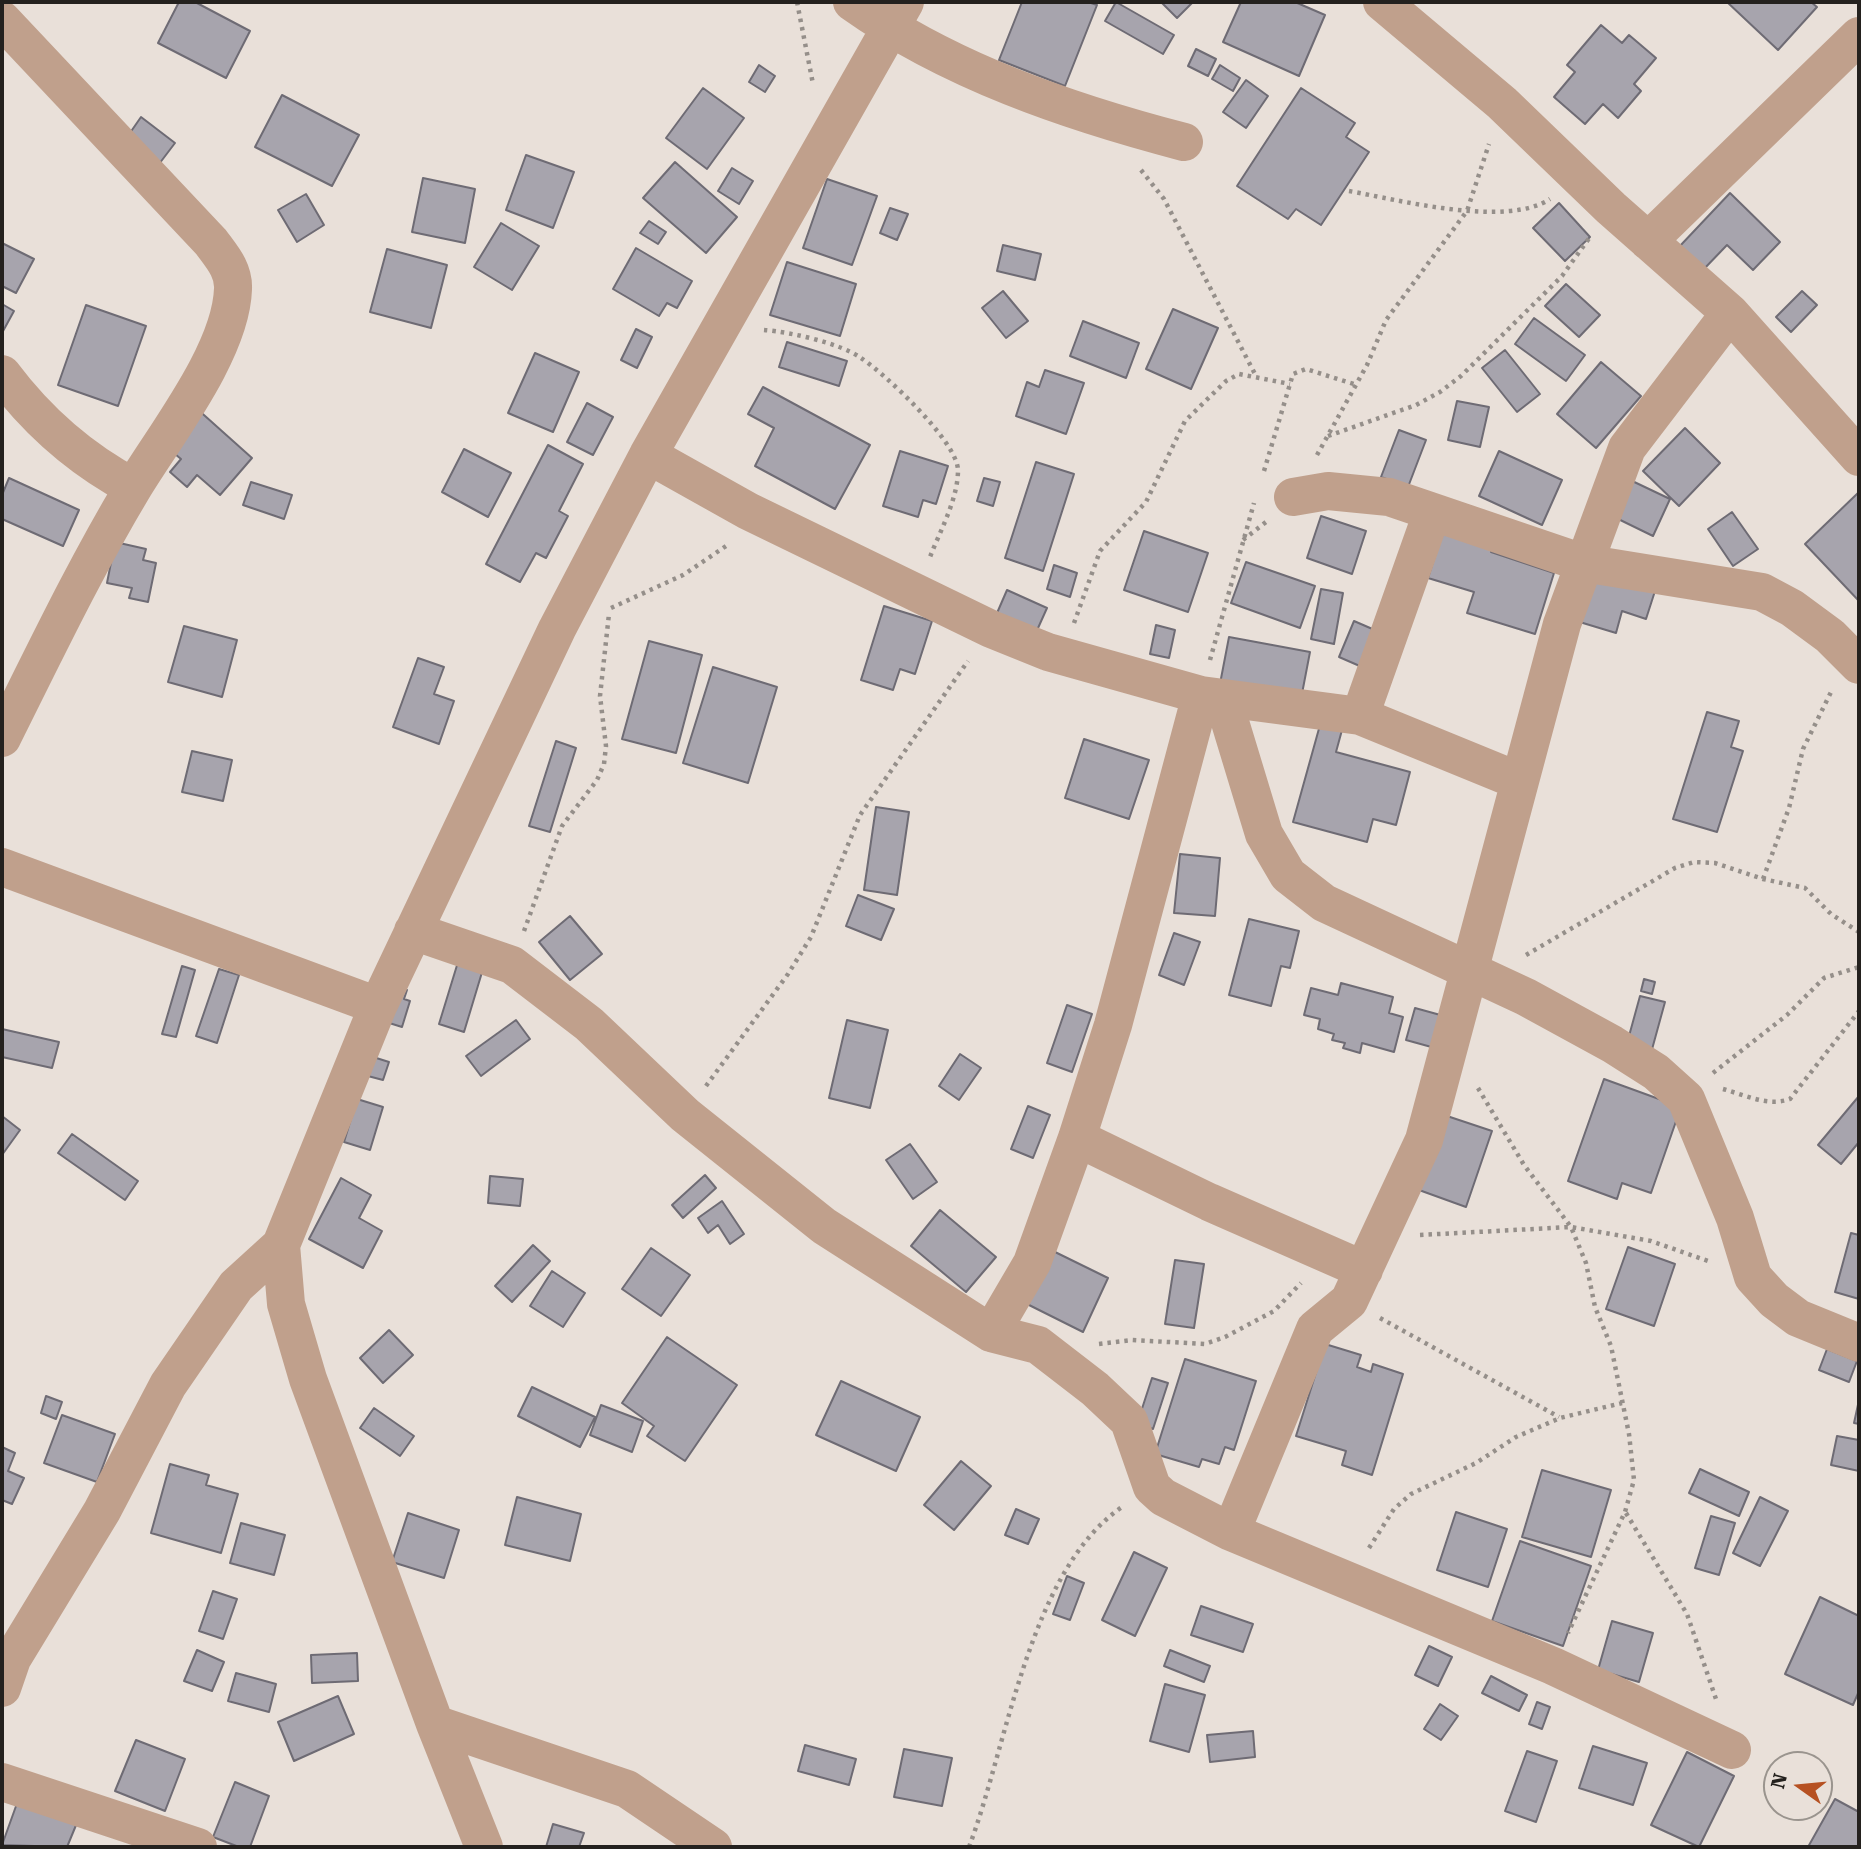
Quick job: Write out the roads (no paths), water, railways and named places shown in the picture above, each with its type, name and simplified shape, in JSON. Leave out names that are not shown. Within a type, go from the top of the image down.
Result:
[{"type":"street","points":[[852,2],[897,15],[996,79],[1117,124],[1184,142]]},
{"type":"street","points":[[1382,2],[1502,103],[1611,208],[1730,313],[1859,457]]},
{"type":"street","points":[[5,1667],[102,1511],[168,1385],[236,1286],[281,1245],[378,1006],[557,629],[648,455],[897,15]]},
{"type":"street","points":[[2,20],[24,41],[84,111],[121,145],[211,242],[232,272],[233,289],[229,313],[205,373],[134,487],[2,738]]},
{"type":"street","points":[[1648,241],[1859,36]]},
{"type":"street","points":[[1231,1532],[1315,1329],[1349,1276],[1381,1234],[1424,1140],[1478,974],[1519,781],[1562,624],[1627,448],[1730,313]]},
{"type":"street","points":[[2,374],[23,401],[81,456],[134,487]]},
{"type":"street","points":[[648,455],[766,520],[991,629],[1048,652],[1212,697],[1360,716],[1519,781]]},
{"type":"street","points":[[1293,497],[1328,491],[1389,497],[1583,563],[1762,592],[1792,608],[1830,636],[1854,661]]},
{"type":"street","points":[[1360,716],[1432,513]]},
{"type":"street","points":[[1212,697],[1264,834],[1288,875],[1324,903],[1478,974],[1612,1044],[1656,1072],[1686,1099],[1735,1218],[1753,1277],[1774,1300],[1798,1318],[1859,1343]]},
{"type":"street","points":[[991,1332],[1032,1263],[1077,1138],[1212,697]]},
{"type":"street","points":[[2,867],[378,1006]]},
{"type":"street","points":[[412,931],[512,965],[589,1024],[685,1115],[824,1226],[991,1332],[1038,1345],[1095,1389],[1129,1421],[1152,1488],[1163,1497],[1231,1532],[1553,1666],[1732,1750]]},
{"type":"street","points":[[1077,1138],[1209,1202],[1349,1276]]},
{"type":"street","points":[[281,1245],[286,1304],[308,1379],[435,1724],[484,1847]]},
{"type":"street","points":[[435,1724],[627,1789],[713,1847]]},
{"type":"street","points":[[2,1782],[198,1847]]}]
